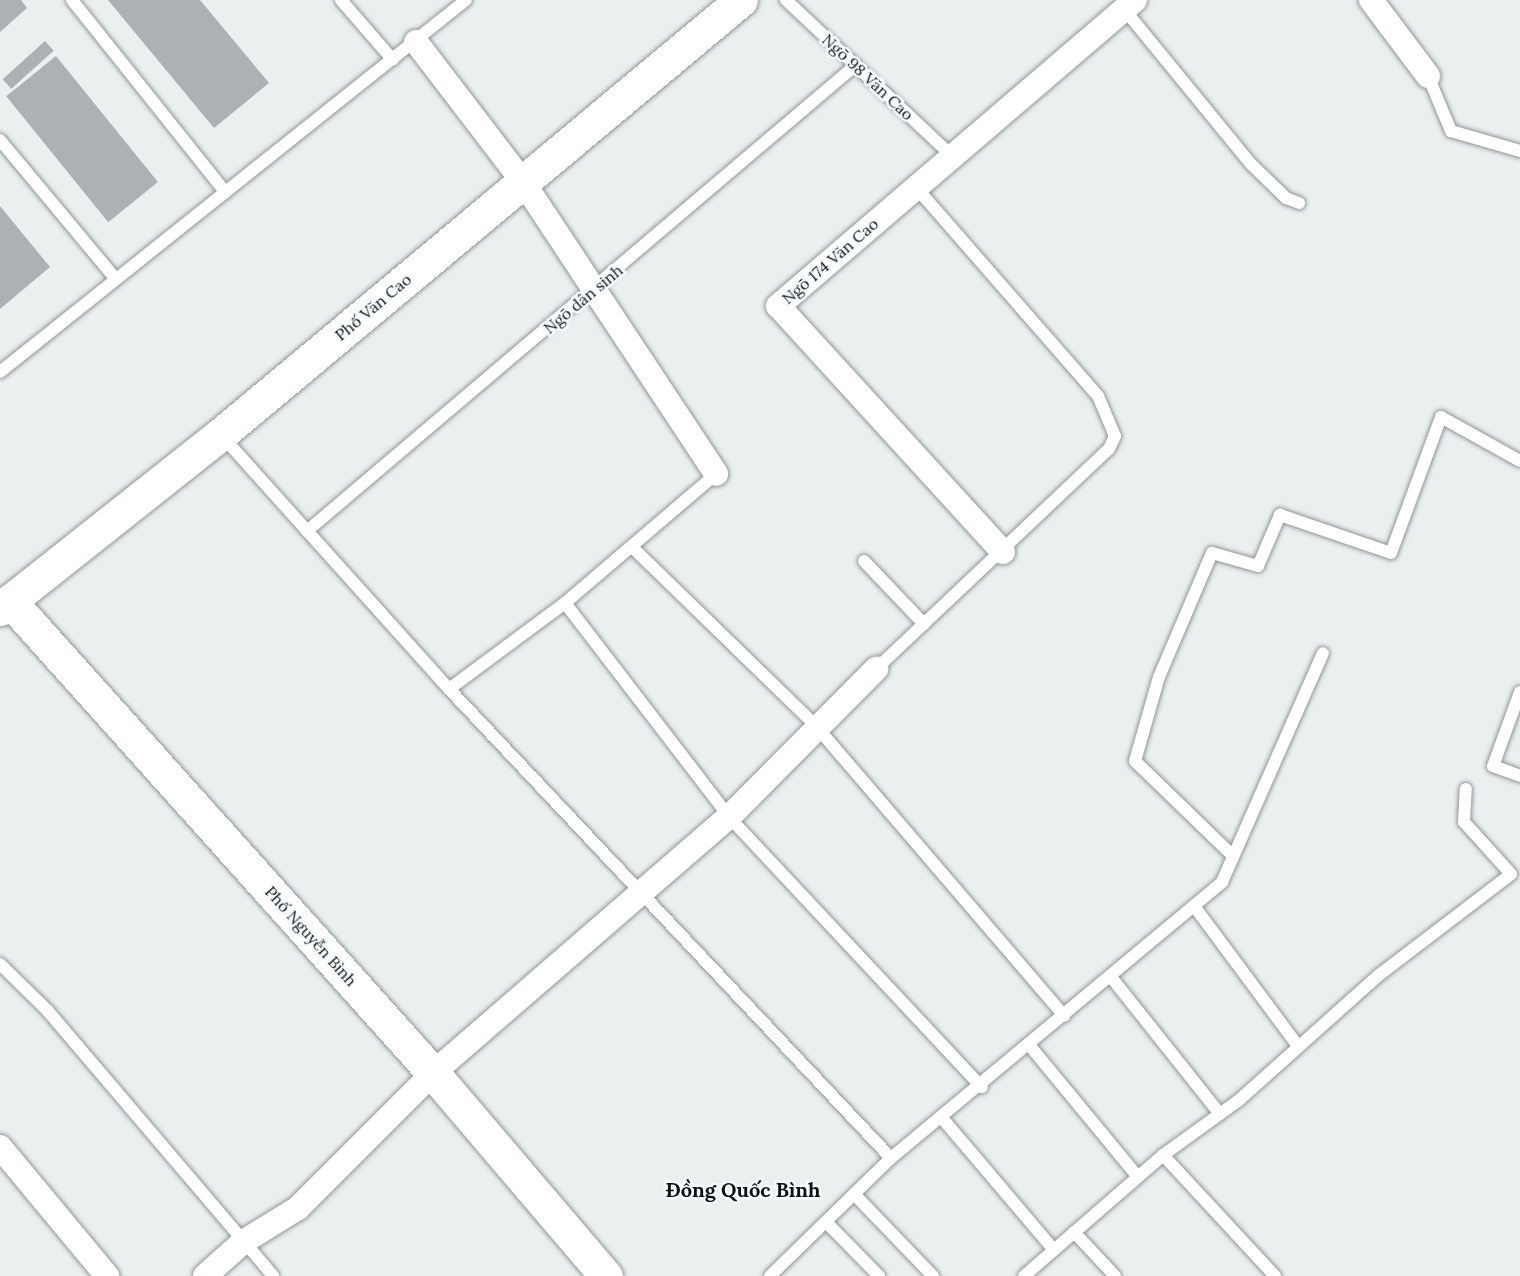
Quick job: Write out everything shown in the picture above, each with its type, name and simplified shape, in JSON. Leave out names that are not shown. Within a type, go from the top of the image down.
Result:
[{"type":"street","name":"Phố Văn Cao","points":[[3,600],[221,434],[741,0]]},
{"type":"street","points":[[1371,0],[1428,76]]},
{"type":"street","name":"Ngõ 174 Văn Cao","points":[[1002,552],[778,306],[951,154],[1129,5]]},
{"type":"street","points":[[416,42],[523,182],[716,474]]},
{"type":"street","name":"Phố Nguyễn Bình","points":[[3,600],[433,1072],[606,1276]]},
{"type":"street","points":[[205,1276],[243,1242],[298,1208],[433,1072],[729,817],[815,725],[876,669]]},
{"type":"street","points":[[0,1147],[107,1276]]},
{"type":"lane","points":[[72,0],[225,192]]},
{"type":"lane","points":[[341,0],[393,60]]},
{"type":"lane","points":[[0,371],[416,42],[465,0]]},
{"type":"lane","name":"Ngõ 98 Văn Cao","points":[[786,0],[951,154]]},
{"type":"lane","points":[[1129,5],[1251,164],[1286,198],[1299,203]]},
{"type":"lane","name":"Ngõ dân sinh","points":[[307,531],[594,290],[856,65]]},
{"type":"lane","points":[[1428,76],[1450,131],[1520,152]]},
{"type":"lane","points":[[0,140],[115,278]]},
{"type":"lane","points":[[876,669],[1109,449],[1113,424],[1098,396],[915,186]]},
{"type":"lane","points":[[1233,856],[1135,761],[1159,677],[1212,553],[1258,566],[1280,514],[1391,553],[1441,417],[1520,461]]},
{"type":"lane","points":[[221,434],[450,689],[891,1158]]},
{"type":"lane","points":[[450,689],[566,603],[716,474]]},
{"type":"lane","points":[[632,548],[815,725],[1065,1016]]},
{"type":"lane","points":[[864,561],[924,624]]},
{"type":"lane","points":[[566,603],[729,817],[982,1087]]},
{"type":"lane","points":[[770,1276],[891,1158],[982,1087],[1222,882],[1323,653]]},
{"type":"lane","points":[[1520,692],[1493,766],[1520,777]]},
{"type":"lane","points":[[1024,1276],[1163,1155],[1221,1114],[1298,1046],[1511,874],[1464,822],[1466,789]]},
{"type":"lane","points":[[1194,906],[1298,1046]]},
{"type":"lane","points":[[0,964],[47,1010],[273,1276]]},
{"type":"lane","points":[[1111,977],[1221,1114]]},
{"type":"lane","points":[[1030,1046],[1138,1177]]},
{"type":"lane","points":[[942,1118],[1054,1250]]},
{"type":"lane","points":[[1163,1155],[1275,1276]]},
{"type":"lane","points":[[854,1194],[933,1276]]},
{"type":"lane","points":[[826,1222],[879,1276]]},
{"type":"lane","points":[[1074,1232],[1115,1276]]},
{"type":"building","points":[[0,0],[21,0],[27,8],[0,32]]},
{"type":"building","points":[[108,0],[200,0],[269,83],[214,128]]},
{"type":"building","points":[[45,41],[54,51],[11,89],[3,79]]},
{"type":"building","points":[[56,56],[158,182],[108,222],[6,96]]},
{"type":"building","points":[[0,206],[50,267],[0,309]]},
{"type":"district","name":"Đồng Quốc Bình","points":[[743,1189]]}]
